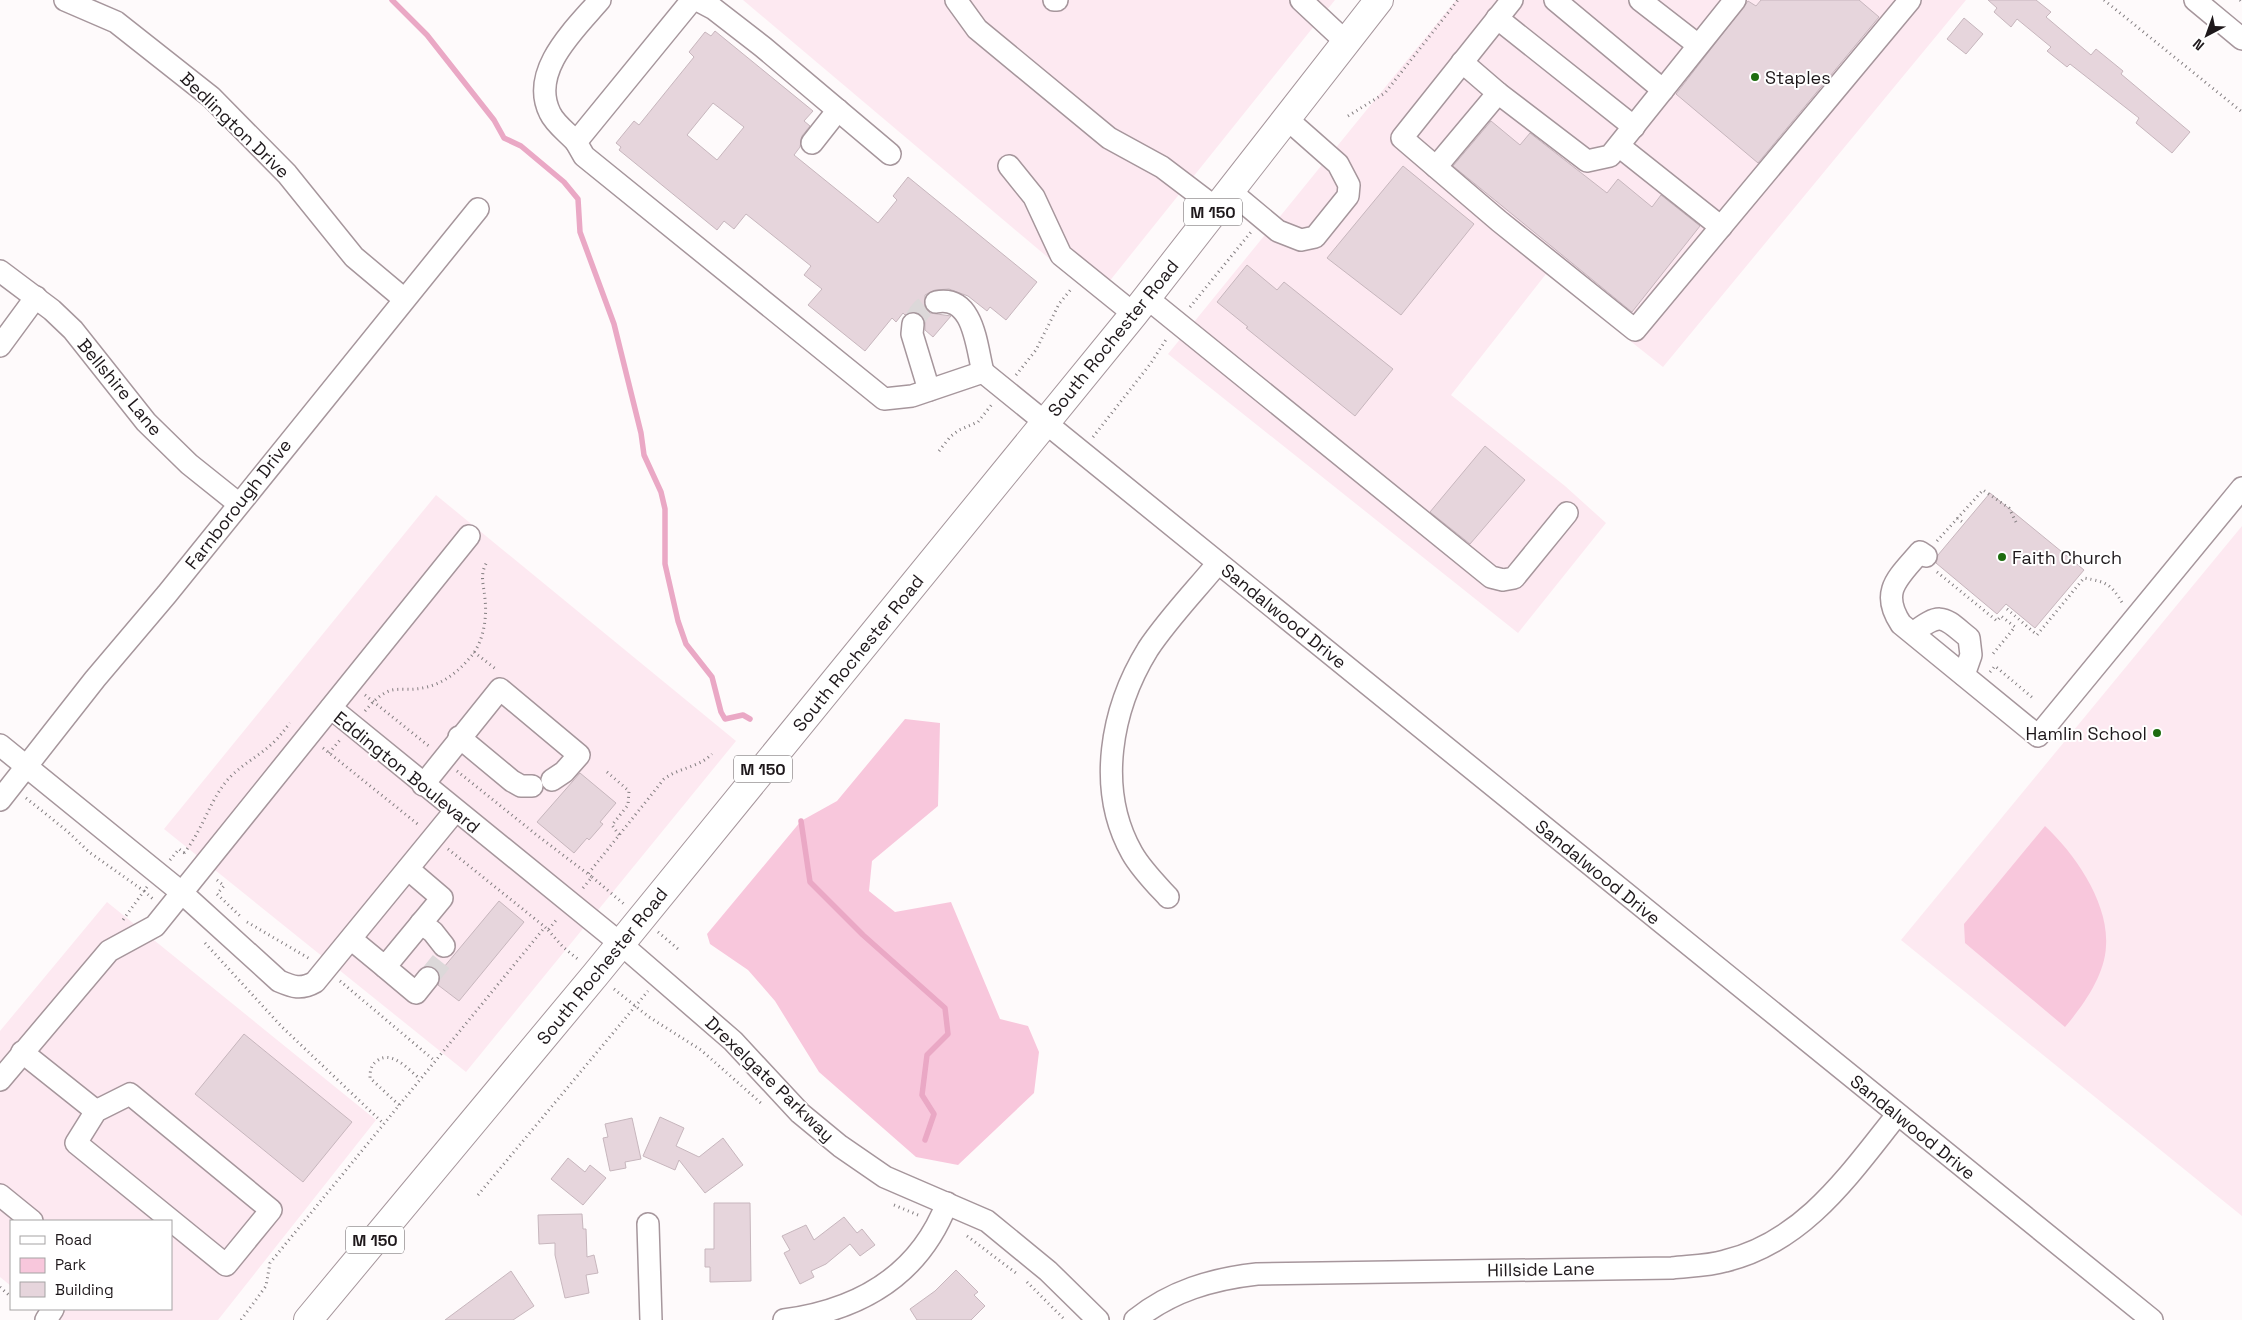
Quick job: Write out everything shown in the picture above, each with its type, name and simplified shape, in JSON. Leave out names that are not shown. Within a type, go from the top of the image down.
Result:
[{"type":"main road","name":"South Rochester Road","points":[[308,1320],[621,944],[1141,306],[1379,0]]},
{"type":"street","name":"Bedlington Drive","points":[[65,0],[116,22],[211,98],[287,174],[354,257],[404,299]]},
{"type":"street","points":[[600,0],[559,50],[546,76],[545,93],[550,115],[576,142],[584,156],[884,399],[912,396],[983,372],[969,315],[958,305],[946,300],[936,302]]},
{"type":"street","points":[[576,142],[692,0]]},
{"type":"street","points":[[697,0],[714,8],[890,154]]},
{"type":"street","points":[[1301,0],[1346,42]]},
{"type":"street","points":[[1512,0],[1402,138],[1499,221],[1635,330],[1910,0]]},
{"type":"street","points":[[1555,0],[1663,90]]},
{"type":"street","points":[[1640,0],[1698,45]]},
{"type":"street","points":[[1462,62],[1587,161],[1610,156],[1733,0]]},
{"type":"street","points":[[2195,0],[2242,40]]},
{"type":"street","points":[[958,1],[977,29],[1109,138],[1278,231],[1301,240],[1315,237],[1348,196],[1349,185],[1338,164],[1287,119]]},
{"type":"street","points":[[1497,18],[1634,127]]},
{"type":"street","points":[[1436,167],[1498,92]]},
{"type":"street","points":[[812,143],[838,110]]},
{"type":"street","points":[[1618,146],[1721,227]]},
{"type":"street","points":[[1009,166],[1034,197],[1061,255],[1084,274],[1141,306],[1491,577],[1503,580],[1514,578],[1567,513]]},
{"type":"street","name":"Farnborough Drive","points":[[5,793],[478,209]]},
{"type":"street","name":"Bellshire Lane","points":[[0,271],[36,297],[73,330],[146,422],[189,464],[239,504]]},
{"type":"street","points":[[0,346],[36,297]]},
{"type":"street","points":[[913,324],[912,334],[929,390]]},
{"type":"street","name":"Sandalwood Drive","points":[[983,372],[2152,1320]]},
{"type":"street","points":[[1928,561],[1920,552],[1892,585],[1891,599],[1893,612],[1901,624],[2038,736],[2242,488]]},
{"type":"street","points":[[331,708],[469,536]]},
{"type":"street","points":[[1168,897],[1146,874],[1132,852],[1120,827],[1112,782],[1114,733],[1126,693],[1149,649],[1218,564]]},
{"type":"street","points":[[1913,633],[1931,619],[1946,619],[1969,638],[1972,656],[1964,676]]},
{"type":"street","points":[[423,785],[459,737],[500,689],[579,755],[564,772],[542,783],[521,786],[512,781],[459,737]]},
{"type":"street","name":"Eddington Boulevard","points":[[0,1080],[110,951],[155,926],[331,708],[423,785],[621,944]]},
{"type":"street","points":[[0,745],[181,892],[279,981],[293,987],[305,988],[315,982],[455,811]]},
{"type":"street","points":[[385,967],[442,898],[408,869]]},
{"type":"street","points":[[421,923],[433,932],[444,946]]},
{"type":"street","points":[[351,939],[416,993],[428,978]]},
{"type":"street","name":"Drexelgate Parkway","points":[[621,944],[733,1041],[790,1103],[840,1146],[884,1177],[987,1221],[1015,1241],[1048,1270],[1098,1320]]},
{"type":"street","points":[[22,1052],[96,1110]]},
{"type":"street","points":[[171,1220],[76,1143],[96,1110],[130,1094],[271,1210],[226,1265],[172,1221]]},
{"type":"street","name":"Hillside Lane","points":[[1136,1320],[1168,1298],[1190,1288],[1230,1277],[1257,1274],[1672,1268],[1724,1262],[1769,1245],[1793,1231],[1814,1214],[1897,1115]]},
{"type":"street","points":[[0,1195],[31,1220]]},
{"type":"street","points":[[784,1320],[843,1306],[882,1286],[924,1249],[936,1231],[947,1203]]},
{"type":"street","points":[[648,1224],[651,1320]]},
{"type":"path","points":[[1348,116],[1385,93],[1458,0]]},
{"type":"path","points":[[2104,0],[2242,112]]},
{"type":"path","points":[[1188,310],[1253,230]]},
{"type":"path","points":[[1020,369],[1043,338],[1063,299],[1084,274]]},
{"type":"path","points":[[1090,441],[1151,363],[1170,333]]},
{"type":"path","points":[[938,451],[950,437],[959,430],[978,422],[989,409]]},
{"type":"path","points":[[1986,661],[2015,627],[2001,616],[1996,621],[1928,561],[1956,518],[1983,490],[2009,508],[2016,522]]},
{"type":"path","points":[[1956,518],[1964,524]]},
{"type":"path","points":[[363,713],[373,701],[391,690],[415,689],[441,683],[452,676],[474,652],[485,623],[485,597],[482,577],[487,562]]},
{"type":"path","points":[[2007,610],[2037,635],[2084,578],[2105,582],[2114,590],[2131,623]]},
{"type":"path","points":[[474,652],[499,672]]},
{"type":"path","points":[[361,691],[433,750]]},
{"type":"path","points":[[329,753],[341,739]]},
{"type":"path","points":[[318,744],[424,830]]},
{"type":"path","points":[[588,874],[664,779],[679,770],[697,766],[712,754]]},
{"type":"path","points":[[452,766],[606,889]]},
{"type":"path","points":[[608,772],[629,791],[628,805],[612,825],[619,835]]},
{"type":"path","points":[[5,793],[67,831],[89,852],[144,891]]},
{"type":"path","points":[[443,846],[546,928],[573,955]]},
{"type":"path","points":[[168,862],[179,849],[192,860]]},
{"type":"path","points":[[211,875],[224,886],[217,894],[248,923],[315,962]]},
{"type":"path","points":[[585,886],[592,877]]},
{"type":"path","points":[[241,1320],[266,1286],[270,1263],[546,928],[559,917]]},
{"type":"path","points":[[666,939],[678,949]]},
{"type":"path","points":[[203,941],[281,1026],[384,1124]]},
{"type":"path","points":[[337,978],[435,1061]]},
{"type":"path","points":[[478,1194],[642,1000]]},
{"type":"path","points":[[399,1105],[370,1078],[373,1063],[380,1058],[396,1059],[420,1079]]},
{"type":"path","points":[[970,1238],[1019,1275]]},
{"type":"path","points":[[1026,1281],[1065,1320]]},
{"type":"path","points":[[0,1288],[10,1296]]},
{"type":"shaded area","points":[[743,0],[1335,0],[1096,298]]},
{"type":"shaded area","points":[[1456,0],[1966,0],[1663,367],[1546,274],[1451,395],[1565,486],[1606,523],[1518,633],[1168,354]]},
{"type":"shaded area","points":[[436,495],[736,741],[466,1072],[164,829]]},
{"type":"shaded area","name":"Hamlin School","points":[[2242,526],[2242,1216],[1901,940]]},
{"type":"shaded area","points":[[107,902],[376,1120],[218,1320],[53,1320],[40,1310],[172,1310],[172,1220],[10,1220],[10,1285],[0,1277],[0,1031]]},
{"type":"green space","points":[[905,719],[940,723],[938,806],[872,861],[869,891],[895,912],[951,902],[1000,1019],[1028,1026],[1039,1052],[1034,1093],[958,1165],[916,1157],[819,1072],[775,1001],[748,970],[710,944],[707,934],[801,821],[837,801]]},
{"type":"green space","points":[[2045,826],[2068,851],[2088,880],[2102,913],[2105,930],[2106,946],[2102,968],[2086,1000],[2065,1027],[1965,943],[1964,924]]},
{"type":"building","points":[[1761,0],[1859,0],[1879,17],[1758,163],[1676,94],[1748,1],[1756,6]]},
{"type":"building","points":[[1988,0],[2036,0],[2051,12],[2046,17],[2091,55],[2096,49],[2123,71],[2121,74],[2190,132],[2172,153],[2136,123],[2139,118],[2070,64],[2067,67],[2047,51],[2051,47],[2017,19],[2011,27],[1994,12],[1997,8]]},
{"type":"building","points":[[1964,18],[1983,34],[1966,54],[1947,39]]},
{"type":"building","points":[[715,31],[813,111],[804,121],[810,126],[802,136],[800,147],[794,155],[878,223],[897,200],[893,196],[908,177],[1037,282],[1006,320],[990,307],[987,311],[968,296],[949,289],[935,290],[925,295],[925,308],[930,313],[951,316],[933,337],[925,330],[925,319],[921,314],[914,312],[905,315],[903,313],[896,322],[892,318],[865,351],[808,305],[822,289],[804,275],[811,266],[746,214],[734,229],[724,221],[717,230],[619,150],[621,147],[616,143],[634,121],[639,125],[694,57],[689,52],[705,32],[711,36]],"holes":[[[713,103],[744,127],[717,160],[687,135]]]},
{"type":"building","points":[[1491,121],[1520,145],[1530,133],[1607,193],[1618,179],[1652,207],[1661,195],[1700,226],[1632,312],[1453,166]]},
{"type":"building","points":[[1403,166],[1474,224],[1401,315],[1327,258]]},
{"type":"building","points":[[1247,265],[1277,290],[1284,282],[1393,369],[1355,416],[1246,328],[1248,327],[1217,302]]},
{"type":"building","points":[[1485,446],[1525,480],[1470,544],[1430,512]]},
{"type":"building","name":"Faith Church","points":[[1990,493],[2084,570],[2035,628],[2006,604],[1997,614],[1936,563],[1938,555]]},
{"type":"building","points":[[580,773],[616,803],[600,822],[603,824],[574,853],[537,822]]},
{"type":"building","points":[[499,901],[524,922],[459,1001],[438,985],[439,973]]},
{"type":"building","points":[[244,1034],[352,1122],[303,1182],[195,1094]]},
{"type":"building","points":[[660,1117],[684,1128],[676,1146],[699,1157],[723,1138],[743,1165],[705,1193],[679,1160],[675,1170],[643,1156]]},
{"type":"building","points":[[632,1118],[641,1159],[625,1162],[626,1168],[610,1171],[603,1138],[608,1137],[605,1124]]},
{"type":"building","points":[[568,1158],[585,1172],[590,1165],[606,1178],[583,1205],[551,1179]]},
{"type":"building","points":[[714,1203],[750,1203],[751,1281],[710,1282],[710,1267],[705,1267],[705,1249],[714,1249]]},
{"type":"building","points":[[582,1214],[583,1229],[586,1229],[587,1257],[594,1255],[598,1273],[586,1275],[589,1293],[565,1298],[555,1255],[555,1243],[539,1244],[538,1215]]},
{"type":"building","points":[[844,1217],[857,1233],[862,1229],[875,1245],[860,1256],[850,1244],[826,1264],[811,1271],[814,1277],[800,1284],[784,1253],[790,1250],[782,1236],[806,1225],[814,1240]]},
{"type":"building","points":[[956,1270],[978,1292],[974,1295],[985,1306],[971,1320],[917,1320],[910,1309],[935,1291]]},
{"type":"building","points":[[511,1271],[534,1306],[513,1320],[445,1320]]},
{"type":"waterway","points":[[392,0],[427,35],[494,120],[504,138],[521,146],[564,182],[578,199],[580,232],[614,324],[641,433],[644,455],[661,492],[665,509],[665,564],[678,621],[686,644],[712,677],[721,712],[725,719],[743,715],[750,719]]},
{"type":"waterway","points":[[801,821],[810,882],[863,935],[945,1008],[948,1034],[927,1055],[922,1095],[934,1114],[925,1140]]},
{"type":"tunnel","points":[[913,324],[921,310],[936,302]]},
{"type":"tunnel","points":[[428,978],[444,958],[444,946]]},
{"type":"place","name":"Staples","points":[[1755,77]]},
{"type":"place","name":"Faith Church","points":[[2002,557]]},
{"type":"place","name":"Hamlin School","points":[[2157,733]]}]
